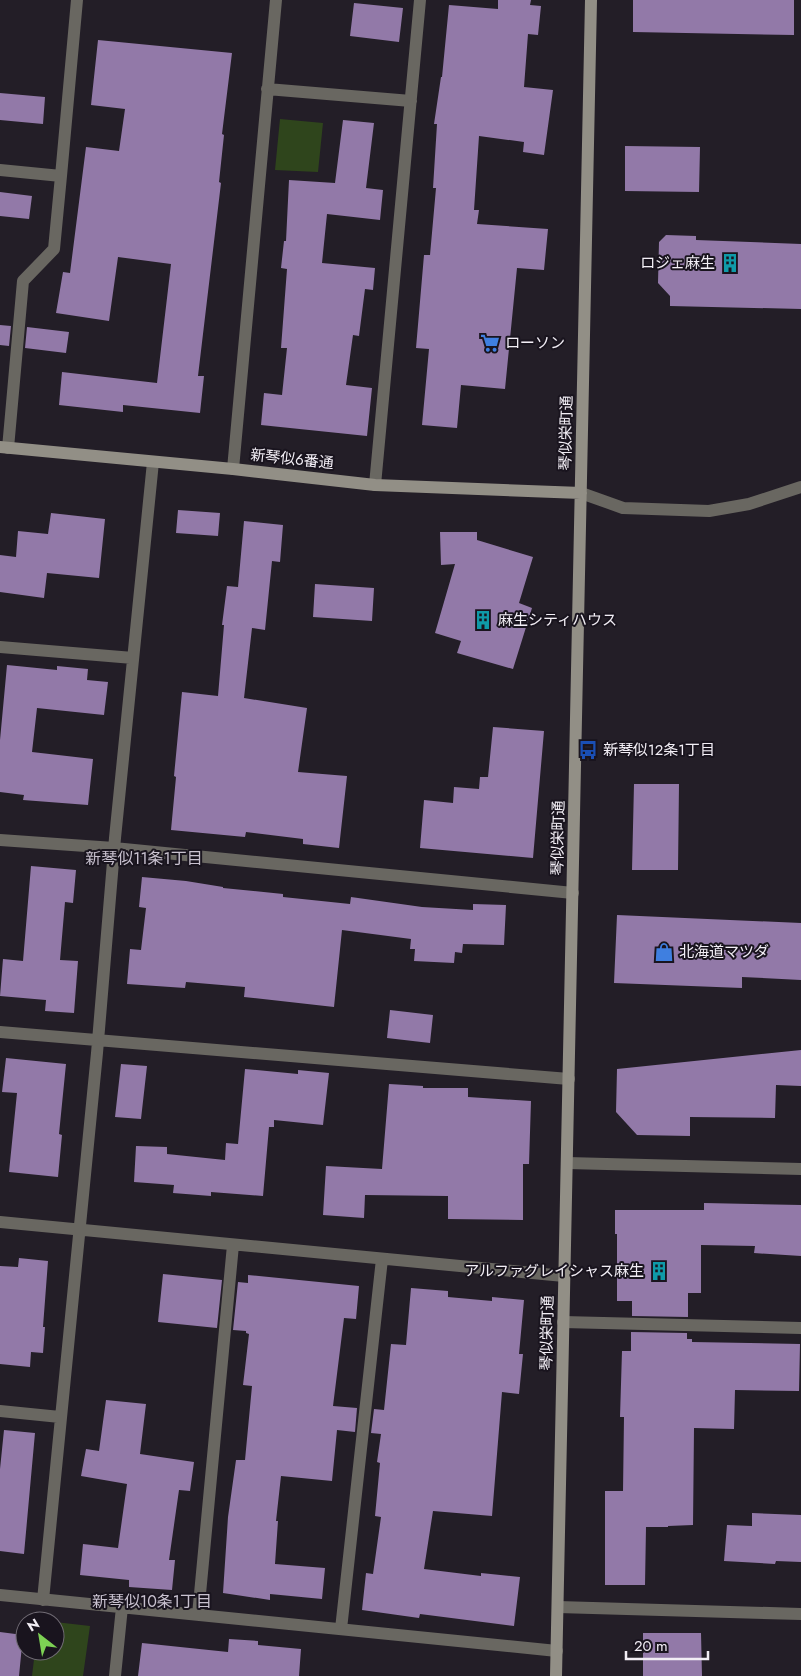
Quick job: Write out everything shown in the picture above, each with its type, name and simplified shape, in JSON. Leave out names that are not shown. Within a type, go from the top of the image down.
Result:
[{"type":"main road","name":"琴似栄町通","points":[[556,1676],[591,0]]},
{"type":"main road","name":"新琴似6番通","points":[[4,448],[233,469],[374,485],[581,493]]},
{"type":"street","points":[[4,448],[23,281],[54,249],[77,0]]},
{"type":"street","points":[[233,469],[276,0]]},
{"type":"street","points":[[374,485],[412,101],[420,0]]},
{"type":"street","points":[[267,89],[412,101]]},
{"type":"street","points":[[0,170],[61,176]]},
{"type":"street","points":[[44,1600],[60,1417],[98,1041],[114,848],[153,462]]},
{"type":"street","points":[[581,493],[623,508],[709,511],[749,504],[801,487]]},
{"type":"street","points":[[0,647],[133,658]]},
{"type":"street","points":[[0,840],[114,848],[573,893]]},
{"type":"street","points":[[0,1032],[569,1079]]},
{"type":"street","points":[[567,1163],[801,1169]]},
{"type":"street","points":[[0,1222],[564,1276]]},
{"type":"street","points":[[198,1615],[234,1245]]},
{"type":"street","points":[[340,1630],[382,1259]]},
{"type":"street","points":[[563,1322],[801,1328]]},
{"type":"street","points":[[0,1411],[60,1417]]},
{"type":"street","points":[[0,1595],[557,1651]]},
{"type":"street","points":[[558,1607],[801,1614]]},
{"type":"street","points":[[115,1676],[122,1608]]},
{"type":"green space","points":[[280,119],[323,123],[318,172],[275,170]]},
{"type":"green space","points":[[65,1623],[90,1626],[83,1676],[32,1676],[34,1661],[65,1661]]},
{"type":"building","points":[[498,0],[531,0],[530,5],[541,6],[538,35],[528,34],[524,87],[553,90],[544,155],[523,152],[524,142],[479,136],[474,210],[479,210],[477,224],[548,229],[544,270],[517,268],[505,389],[461,385],[457,428],[422,425],[429,349],[416,348],[424,255],[430,255],[436,188],[433,188],[437,124],[434,124],[442,77],[449,5],[498,9]]},
{"type":"building","points":[[633,0],[794,0],[794,35],[633,32]]},
{"type":"building","points":[[354,3],[403,8],[399,42],[350,36]]},
{"type":"building","points":[[98,40],[232,53],[222,134],[224,135],[219,182],[221,183],[198,376],[204,376],[200,413],[123,405],[123,412],[59,405],[62,372],[157,383],[171,264],[118,257],[109,321],[56,313],[63,272],[70,273],[86,147],[119,151],[125,109],[91,105]]},
{"type":"building","points":[[0,93],[45,97],[43,124],[0,120]]},
{"type":"building","points":[[343,120],[374,123],[366,188],[383,190],[380,220],[327,214],[322,263],[375,268],[373,290],[365,289],[359,336],[353,335],[346,385],[372,388],[367,436],[261,425],[264,393],[282,395],[287,348],[281,348],[287,269],[281,268],[284,241],[286,241],[289,180],[335,183]]},
{"type":"building","points":[[625,146],[700,147],[699,192],[625,191]]},
{"type":"building","points":[[0,192],[32,196],[29,219],[0,216]]},
{"type":"building","name":"ロジェ麻生","points":[[666,235],[696,236],[696,240],[801,244],[801,309],[670,306],[670,296],[658,283],[659,242]]},
{"type":"building","points":[[0,325],[11,326],[9,346],[0,345]]},
{"type":"building","points":[[27,327],[69,332],[66,353],[25,348]]},
{"type":"building","points":[[178,510],[220,513],[218,536],[176,533]]},
{"type":"building","points":[[51,513],[105,519],[99,578],[47,573],[44,598],[0,592],[0,555],[16,557],[18,531],[48,534]]},
{"type":"building","points":[[244,521],[283,525],[280,562],[272,561],[265,630],[252,628],[244,698],[307,708],[298,772],[347,776],[339,848],[303,844],[303,839],[246,832],[245,837],[171,830],[182,692],[218,696],[224,625],[222,625],[227,586],[238,587]]},
{"type":"building","name":"麻生シティハウス","points":[[440,532],[477,532],[477,540],[533,557],[519,603],[532,608],[513,669],[457,653],[461,641],[435,633],[455,564],[441,565]]},
{"type":"building","points":[[315,584],[374,588],[372,621],[313,617]]},
{"type":"building","points":[[7,665],[57,670],[57,666],[88,669],[87,680],[108,682],[104,715],[37,708],[32,752],[93,759],[88,805],[23,800],[24,795],[0,792],[0,740]]},
{"type":"building","points":[[493,727],[544,731],[533,858],[420,848],[424,800],[453,803],[454,787],[479,789],[480,777],[488,777]]},
{"type":"building","points":[[634,784],[679,784],[678,870],[632,870]]},
{"type":"building","points":[[31,866],[76,870],[73,903],[65,902],[60,960],[78,961],[74,1013],[45,1011],[46,1000],[0,996],[3,959],[23,961]]},
{"type":"building","points":[[142,877],[186,881],[223,888],[283,894],[283,897],[350,904],[351,897],[422,907],[473,910],[473,904],[506,905],[504,945],[463,944],[462,953],[455,952],[454,963],[414,961],[415,949],[410,949],[411,939],[342,930],[334,1007],[244,997],[245,987],[186,982],[185,988],[127,984],[130,949],[141,950],[146,908],[139,907]]},
{"type":"building","points":[[617,915],[801,923],[801,980],[742,977],[742,988],[614,983]]},
{"type":"building","points":[[390,1010],[433,1015],[430,1043],[387,1038]]},
{"type":"building","points":[[801,1050],[801,1086],[776,1085],[775,1118],[690,1117],[690,1136],[637,1135],[616,1112],[617,1069]]},
{"type":"building","points":[[6,1058],[66,1064],[59,1134],[62,1135],[58,1177],[9,1172],[17,1093],[2,1092]]},
{"type":"building","points":[[121,1064],[147,1066],[141,1119],[115,1117]]},
{"type":"building","points":[[245,1069],[298,1074],[298,1070],[329,1073],[323,1125],[274,1120],[274,1127],[269,1127],[263,1196],[211,1192],[211,1196],[173,1193],[174,1185],[134,1182],[136,1146],[167,1147],[167,1154],[225,1160],[226,1143],[238,1144]]},
{"type":"building","points":[[389,1084],[423,1086],[423,1088],[468,1088],[468,1097],[531,1101],[529,1164],[523,1164],[523,1220],[448,1219],[448,1196],[365,1195],[364,1218],[323,1215],[326,1166],[382,1169]]},
{"type":"building","points":[[704,1203],[801,1205],[801,1256],[754,1253],[755,1246],[701,1245],[701,1293],[688,1293],[688,1317],[632,1316],[632,1301],[617,1301],[615,1210],[704,1210]]},
{"type":"building","points":[[19,1258],[48,1261],[43,1353],[31,1352],[30,1367],[0,1364],[0,1266],[18,1267]]},
{"type":"building","points":[[163,1274],[222,1280],[217,1328],[158,1322]]},
{"type":"building","points":[[248,1275],[359,1286],[356,1319],[344,1318],[333,1406],[357,1408],[355,1432],[337,1430],[332,1481],[281,1476],[276,1521],[278,1521],[275,1564],[325,1568],[322,1599],[270,1594],[270,1600],[223,1593],[228,1517],[236,1460],[245,1460],[252,1386],[243,1385],[249,1334],[246,1331],[233,1330],[238,1282],[248,1283]]},
{"type":"building","points":[[411,1288],[448,1291],[448,1297],[492,1301],[492,1297],[524,1300],[519,1354],[523,1354],[519,1394],[502,1392],[492,1516],[433,1511],[424,1569],[481,1576],[481,1573],[520,1577],[514,1626],[420,1614],[419,1618],[362,1610],[366,1573],[373,1574],[381,1517],[375,1516],[380,1463],[377,1462],[381,1434],[371,1433],[374,1409],[384,1410],[391,1344],[406,1345]]},
{"type":"building","points":[[631,1332],[687,1333],[687,1339],[692,1339],[692,1342],[800,1344],[799,1391],[735,1390],[734,1429],[694,1428],[693,1525],[646,1527],[645,1585],[605,1585],[605,1491],[623,1491],[624,1417],[620,1417],[622,1351],[631,1351]]},
{"type":"building","points":[[106,1400],[146,1404],[140,1454],[194,1462],[190,1491],[179,1490],[169,1560],[175,1560],[172,1590],[129,1587],[129,1580],[80,1575],[83,1544],[118,1548],[127,1484],[81,1476],[86,1449],[99,1451]]},
{"type":"building","points":[[4,1430],[35,1433],[24,1554],[0,1551],[0,1469]]},
{"type":"building","points":[[752,1513],[801,1515],[801,1562],[776,1561],[775,1564],[724,1561],[727,1525],[752,1526]]},
{"type":"building","points":[[0,1632],[15,1634],[15,1661],[20,1661],[19,1676],[0,1676]]},
{"type":"building","points":[[643,1633],[701,1633],[702,1676],[643,1676]]},
{"type":"building","points":[[229,1639],[258,1641],[258,1645],[301,1649],[299,1676],[138,1676],[142,1643],[228,1652]]},
{"type":"place","name":"ロジェ麻生","points":[[730,263]]},
{"type":"place","name":"ローソン","points":[[490,343]]},
{"type":"place","name":"麻生シティハウス","points":[[483,620]]},
{"type":"place","name":"新琴似12条1丁目","points":[[588,750]]},
{"type":"place","name":"北海道マツダ","points":[[664,952]]},
{"type":"place","name":"アルファグレイシャス麻生","points":[[659,1271]]},
{"type":"district","name":"新琴似11条1丁目","points":[[144,858]]},
{"type":"district","name":"新琴似10条1丁目","points":[[152,1601]]}]
